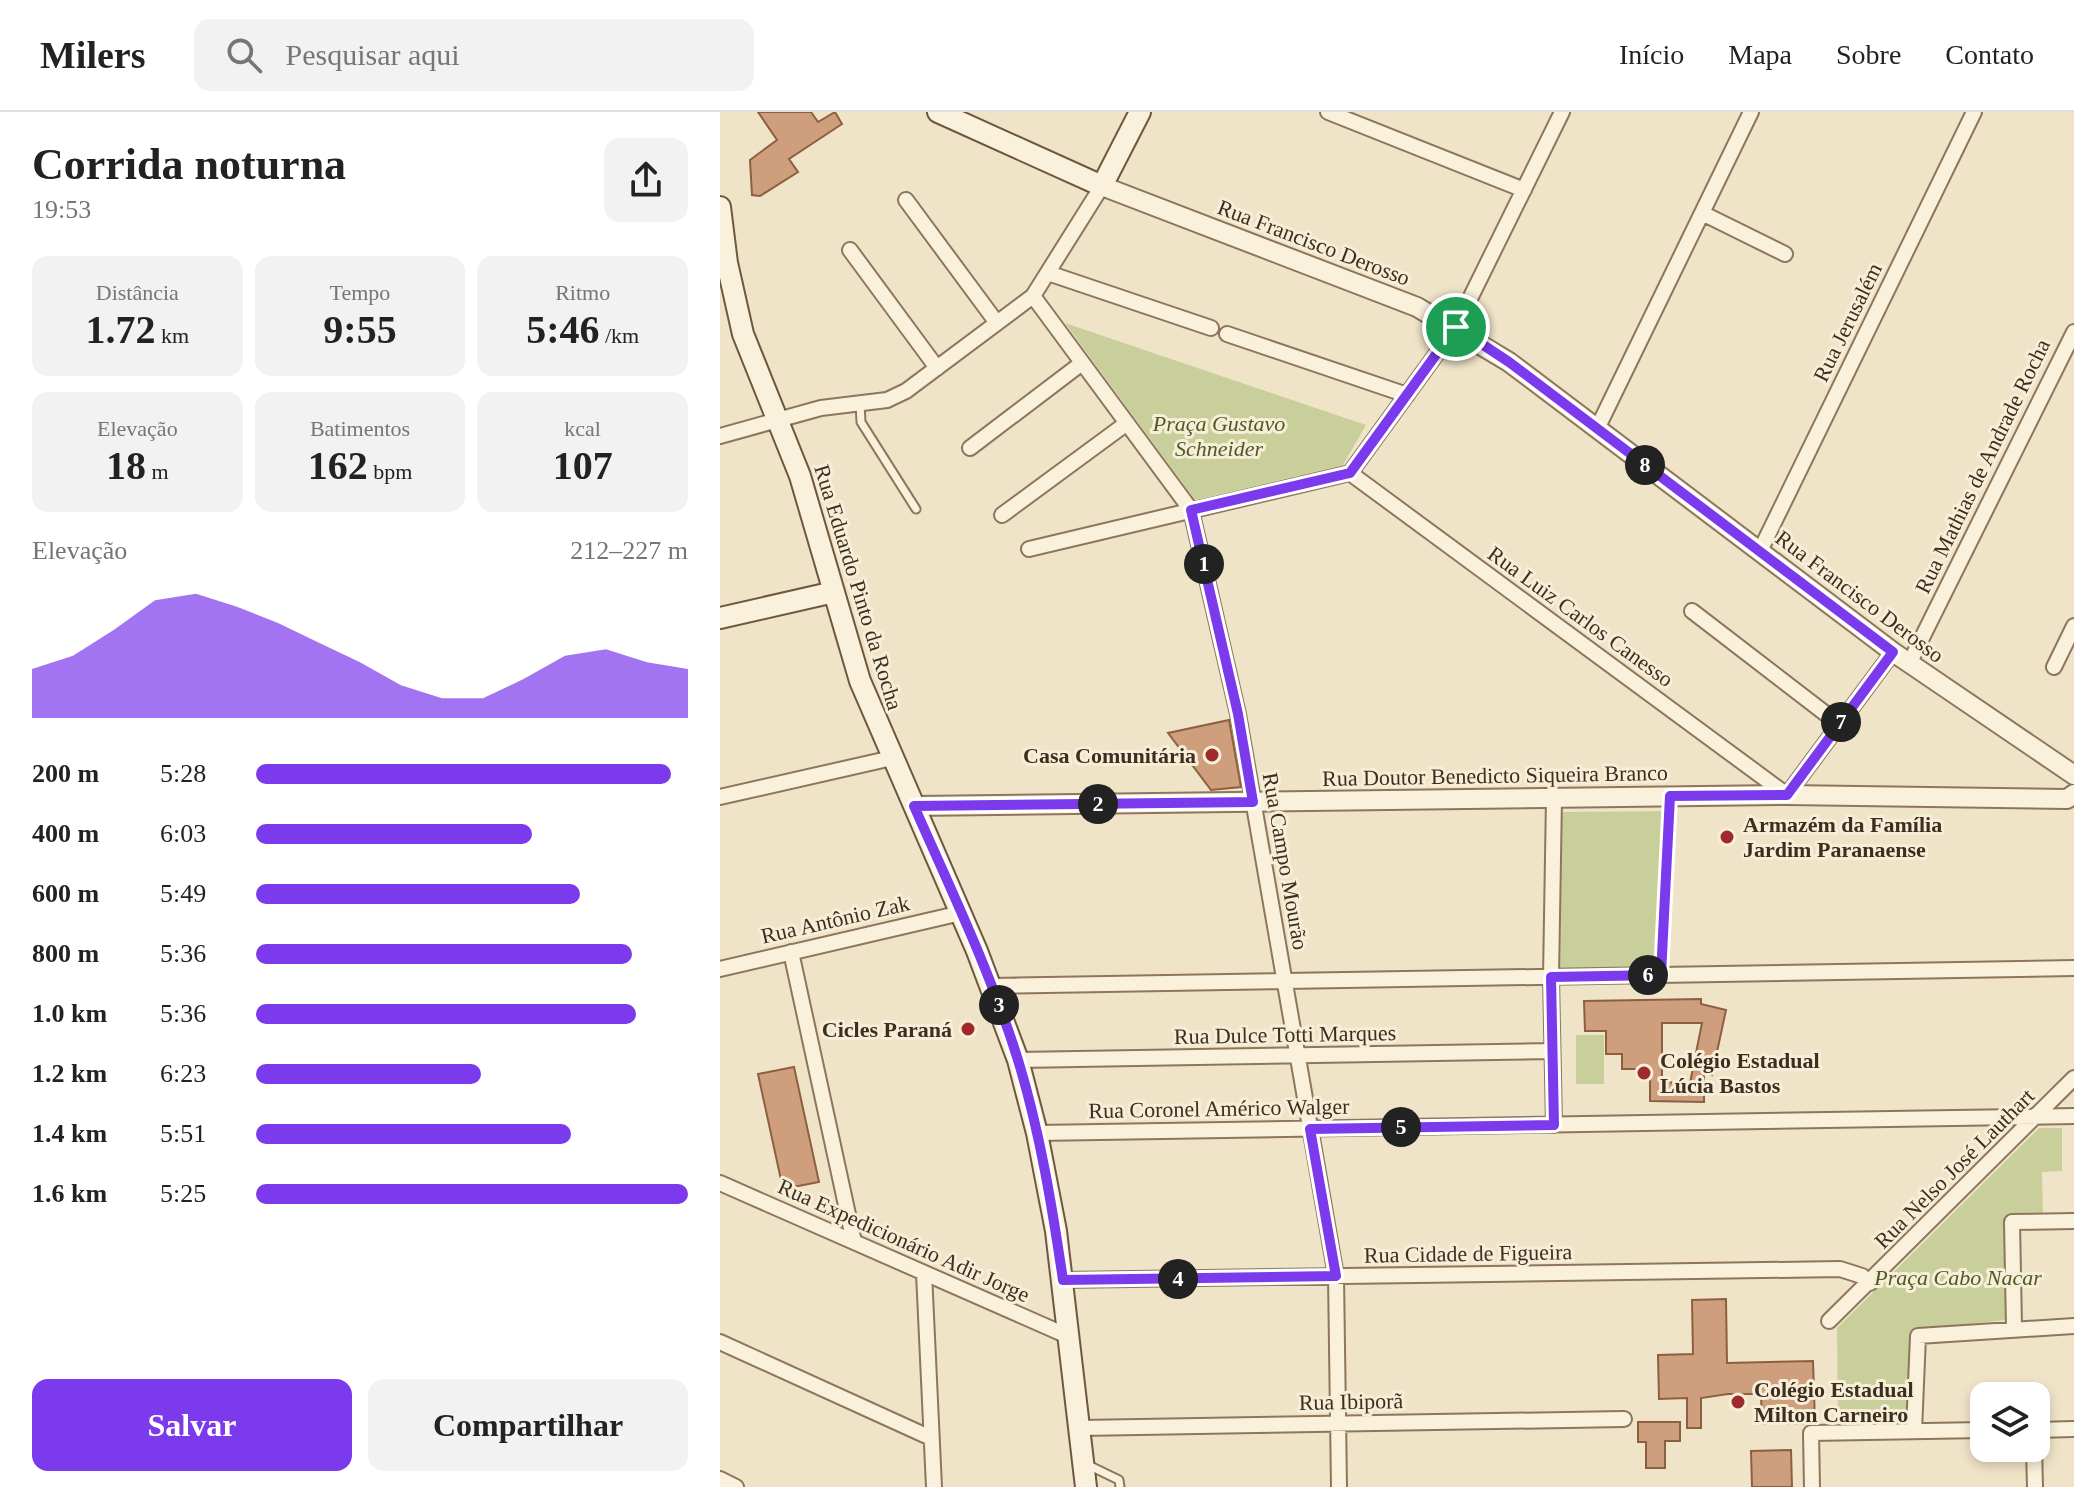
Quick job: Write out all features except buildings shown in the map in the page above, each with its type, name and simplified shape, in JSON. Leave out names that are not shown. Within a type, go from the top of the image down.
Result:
[{"type":"main road","name":"Rua Francisco Derosso","points":[[938,112],[1102,186]]},
{"type":"main road","points":[[1102,186],[1140,112]]},
{"type":"main road","name":"Rua Eduardo Pinto da Rocha","points":[[720,207],[724,263],[743,334],[800,476],[860,681],[961,913],[1018,1060],[1037,1133],[1063,1280],[1086,1487]]},
{"type":"main road","points":[[720,618],[834,592]]},
{"type":"street","points":[[1328,112],[1524,190]]},
{"type":"street","points":[[1029,549],[1350,473],[1456,327],[1562,112]]},
{"type":"street","points":[[1597,429],[1751,112]]},
{"type":"street","name":"Rua Jerusalém","points":[[1760,551],[1974,112]]},
{"type":"street","points":[[720,436],[821,408],[897,396],[1033,296],[1102,186]]},
{"type":"street","name":"Rua Francisco Derosso","points":[[1102,186],[1417,307],[1456,327],[1509,362],[1909,664],[2074,775]]},
{"type":"street","points":[[906,200],[997,323]]},
{"type":"street","points":[[1702,213],[1785,254]]},
{"type":"street","points":[[850,250],[937,368]]},
{"type":"street","points":[[1048,273],[1211,328]]},
{"type":"street","name":"Rua Campo Mourão","points":[[1033,296],[1191,510],[1238,714],[1336,1276],[1339,1487]]},
{"type":"street","name":"Rua Mathias de Andrade Rocha","points":[[1909,664],[2074,332]]},
{"type":"street","points":[[1227,334],[1407,395]]},
{"type":"street","points":[[970,448],[1082,363]]},
{"type":"street","points":[[1002,515],[1127,423]]},
{"type":"street","name":"Rua Luiz Carlos Canesso","points":[[1350,473],[1787,795]]},
{"type":"street","points":[[1692,611],[1839,724]]},
{"type":"street","points":[[2054,667],[2074,626]]},
{"type":"street","points":[[1787,795],[1893,652]]},
{"type":"street","points":[[720,797],[892,758]]},
{"type":"street","name":"Rua Doutor Benedicto Siqueira Branco","points":[[914,806],[1787,795],[2067,799],[2074,794]]},
{"type":"street","points":[[1554,798],[1551,977],[1554,1125]]},
{"type":"street","name":"Rua Antônio Zak","points":[[720,969],[961,913]]},
{"type":"street","points":[[791,952],[854,1242]]},
{"type":"street","points":[[991,986],[2074,968]]},
{"type":"street","name":"Rua Dulce Totti Marques","points":[[1018,1060],[1552,1051]]},
{"type":"street","name":"Rua Nelso José Lauthart","points":[[1829,1321],[2074,1078]]},
{"type":"street","name":"Rua Coronel Américo Walger","points":[[1037,1133],[2074,1116]]},
{"type":"street","name":"Rua Expedicionário Adir Jorge","points":[[720,1183],[1070,1337]]},
{"type":"street","points":[[2014,1327],[2012,1222],[2074,1221]]},
{"type":"street","name":"Rua Cidade de Figueira","points":[[1063,1280],[1840,1269],[1862,1276],[1870,1283]]},
{"type":"street","points":[[924,1273],[934,1487]]},
{"type":"street","points":[[1914,1431],[1918,1336],[2014,1327],[2074,1326]]},
{"type":"street","points":[[720,1342],[931,1438]]},
{"type":"street","name":"Rua Ibiporã","points":[[1080,1428],[1624,1419]]},
{"type":"street","points":[[2050,1430],[2074,1429]]},
{"type":"street","points":[[1812,1487],[1811,1433],[1970,1430]]},
{"type":"street","points":[[2034,1462],[2035,1487]]},
{"type":"street","points":[[720,1479],[736,1487]]},
{"type":"lane","points":[[860,403],[861,422],[916,509]]},
{"type":"lane","points":[[1083,1463],[1119,1480],[1120,1487]]},
{"type":"path","points":[[1661,975],[1670,796]]},
{"type":"green space","name":"Praça Gustavo Schneider","points":[[1065,323],[1366,425],[1343,465],[1195,500]]},
{"type":"green space","points":[[1676,811],[1667,969],[1560,971],[1562,812]]},
{"type":"green space","points":[[1576,1035],[1604,1035],[1604,1084],[1576,1084]]},
{"type":"green space","name":"Praça Cabo Nacar","points":[[2039,1128],[2062,1128],[2062,1171],[2042,1172],[2043,1217],[2006,1218],[2006,1320],[1913,1330],[1907,1422],[1838,1424],[1837,1328]]},
{"type":"place","name":"Casa Comunitária","points":[[1212,755]]},
{"type":"place","name":"Armazém da Família Jardim Paranaense","points":[[1727,837]]},
{"type":"place","name":"Cicles Paraná","points":[[968,1029]]},
{"type":"place","name":"Colégio Estadual Lúcia Bastos","points":[[1644,1073]]},
{"type":"place","name":"Colégio Estadual Milton Carneiro","points":[[1738,1402]]},
{"type":"route","points":[[1456,327],[1509,362],[1893,652],[1787,795],[1670,796],[1661,975],[1551,977],[1554,1125],[1310,1129],[1336,1276],[1063,1280],[1047,1180],[1018,1060],[977,951],[914,806],[1253,802],[1238,714],[1191,510],[1350,473],[1456,327]]}]
